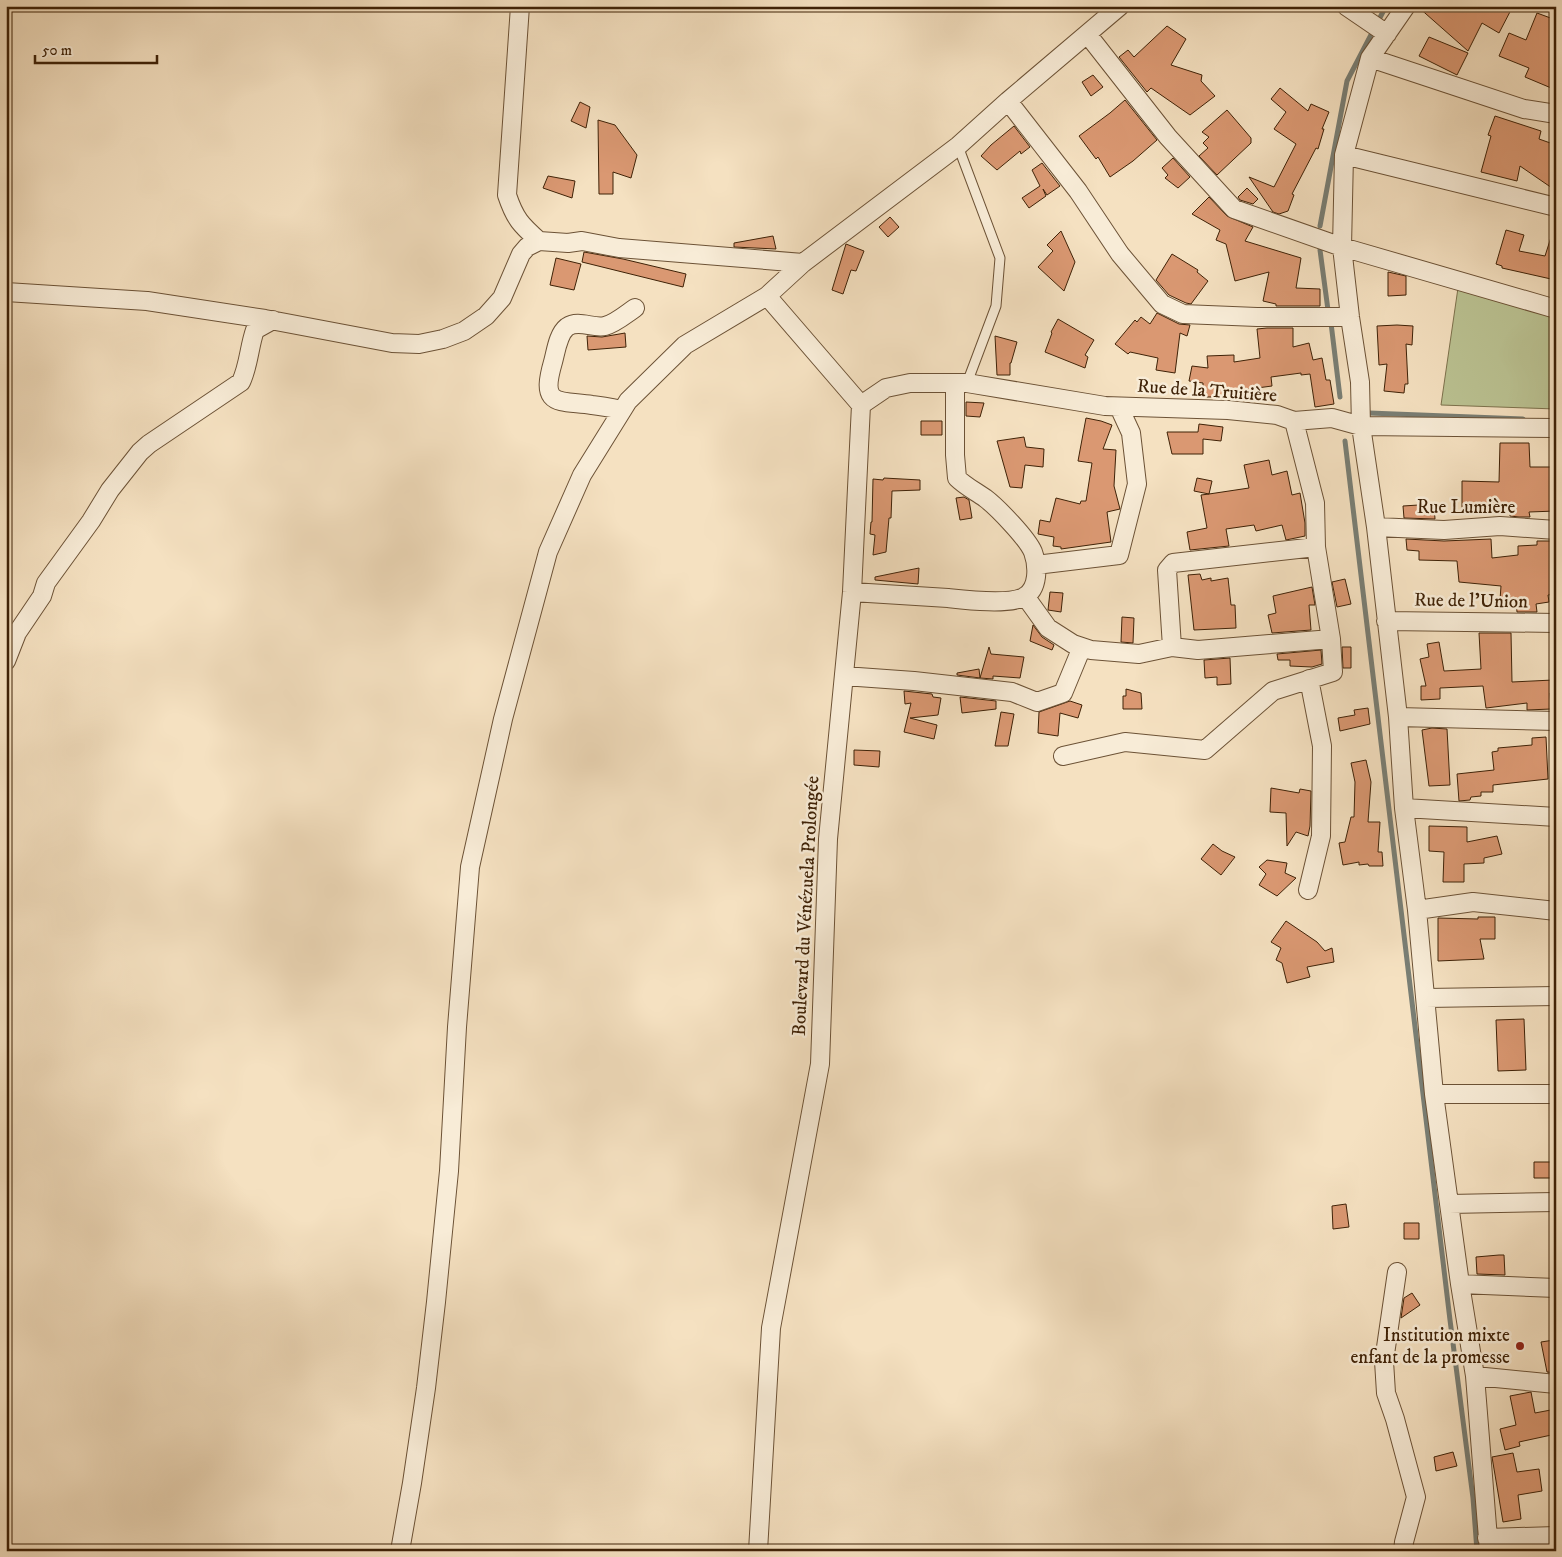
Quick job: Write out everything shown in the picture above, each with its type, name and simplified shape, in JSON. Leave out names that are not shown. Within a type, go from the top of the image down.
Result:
[{"type":"street","points":[[520,6],[508,195],[512,210],[519,223],[539,242]]},
{"type":"street","points":[[400,1551],[426,1388],[440,1264],[449,1171],[457,1027],[470,867],[503,719],[548,552],[582,475],[628,401],[685,345],[767,296],[804,263],[958,146],[1008,100],[1088,35],[1120,6]]},
{"type":"street","points":[[1346,6],[1387,34]]},
{"type":"street","points":[[1406,6],[1370,58],[1344,155],[1342,247],[1360,382],[1361,426],[1376,527],[1398,717],[1404,808],[1417,910],[1434,1094],[1460,1284],[1475,1376],[1488,1544],[1556,1536]]},
{"type":"street","points":[[1088,35],[1168,137],[1234,209],[1342,247],[1556,309]]},
{"type":"street","points":[[1370,58],[1524,109],[1556,114]]},
{"type":"street","points":[[1008,100],[1078,191],[1120,254],[1162,304],[1184,314],[1257,317],[1350,317]]},
{"type":"street","points":[[1344,155],[1556,207]]},
{"type":"street","points":[[6,292],[147,301],[273,320],[392,343],[419,344],[444,339],[464,331],[486,316],[502,298],[521,254],[527,247],[539,242],[568,243],[582,241],[619,248],[804,263]]},
{"type":"street","points":[[767,296],[861,405]]},
{"type":"street","points":[[622,410],[564,403],[556,400],[551,395],[549,388],[549,374],[558,342],[568,327],[580,324],[604,326],[635,308]]},
{"type":"street","points":[[6,661],[17,633],[42,596],[46,583],[92,521],[110,490],[149,444],[241,382],[248,365],[248,353],[255,330],[273,320]]},
{"type":"street","name":"Rue de la Truitière","points":[[861,405],[886,388],[910,383],[961,383],[1105,406],[1228,410],[1277,415],[1294,421],[1332,418],[1361,426],[1556,428]]},
{"type":"street","points":[[852,592],[992,601],[1025,596],[1033,589],[1036,579],[1036,565],[1032,551],[1009,521],[986,499],[957,478],[955,455],[961,383]]},
{"type":"street","name":"Boulevard du Vénézuela Prolongée","points":[[758,1551],[771,1328],[820,1064],[828,839],[852,592],[861,405]]},
{"type":"street","points":[[1036,565],[1119,555],[1137,484],[1131,432],[1119,407]]},
{"type":"street","points":[[1063,756],[1125,742],[1205,750],[1273,691],[1333,672],[1331,639],[1316,547],[1315,503],[1294,421]]},
{"type":"street","name":"Rue Lumière","points":[[1376,527],[1444,530],[1500,526],[1556,530]]},
{"type":"street","points":[[1172,646],[1167,570],[1173,563],[1177,561],[1316,547]]},
{"type":"street","points":[[1025,596],[1048,628],[1073,644],[1091,650],[1139,654],[1172,646],[1198,650],[1331,639]]},
{"type":"street","name":"Rue de l'Union","points":[[1386,620],[1556,623]]},
{"type":"street","points":[[844,676],[914,681],[1012,692],[1037,702],[1062,693],[1082,647]]},
{"type":"street","points":[[1308,890],[1321,836],[1322,756],[1322,746],[1309,679]]},
{"type":"street","points":[[1398,717],[1556,721]]},
{"type":"street","points":[[1404,808],[1556,817]]},
{"type":"street","points":[[1417,910],[1473,902],[1556,911]]},
{"type":"street","points":[[1426,998],[1556,996]]},
{"type":"street","points":[[1434,1094],[1556,1094]]},
{"type":"street","points":[[1449,1204],[1556,1202]]},
{"type":"street","points":[[1397,1272],[1384,1361],[1386,1393],[1416,1497],[1403,1551]]},
{"type":"street","points":[[1460,1284],[1556,1288]]},
{"type":"street","points":[[1475,1376],[1556,1384]]},
{"type":"lane","points":[[958,146],[1000,258],[996,306],[961,383]]},
{"type":"green space","points":[[1459,281],[1556,309],[1556,409],[1441,405]]},
{"type":"building","points":[[1417,6],[1513,6],[1499,33],[1482,23],[1468,51]]},
{"type":"building","points":[[1537,13],[1556,20],[1556,90],[1525,77],[1529,68],[1499,56],[1509,33],[1526,40]]},
{"type":"building","points":[[1167,26],[1186,39],[1171,65],[1202,75],[1201,81],[1215,96],[1190,115],[1151,88],[1147,92],[1119,57],[1128,50],[1134,57]]},
{"type":"building","points":[[1429,37],[1468,53],[1457,75],[1419,56]]},
{"type":"building","points":[[1093,75],[1103,87],[1091,96],[1082,82]]},
{"type":"building","points":[[1280,88],[1308,111],[1311,104],[1329,112],[1322,129],[1324,129],[1318,149],[1316,148],[1292,194],[1294,195],[1288,211],[1279,214],[1273,212],[1249,177],[1274,187],[1296,144],[1274,129],[1286,112],[1271,99]]},
{"type":"building","points":[[1125,100],[1157,140],[1133,161],[1110,177],[1098,157],[1096,159],[1079,136]]},
{"type":"building","points":[[580,102],[590,107],[586,128],[571,121]]},
{"type":"building","points":[[1227,110],[1251,138],[1251,143],[1217,175],[1199,156],[1208,148],[1203,143],[1209,137],[1202,132]]},
{"type":"building","points":[[1495,116],[1541,131],[1539,139],[1556,145],[1556,173],[1552,188],[1520,166],[1517,181],[1481,172],[1491,136],[1488,135]]},
{"type":"building","points":[[598,120],[615,125],[637,155],[631,178],[613,172],[613,194],[599,194]]},
{"type":"building","points":[[1014,126],[1030,147],[1021,154],[1020,151],[997,170],[981,156]]},
{"type":"building","points":[[1173,158],[1190,177],[1178,188],[1165,178],[1168,175],[1162,168]]},
{"type":"building","points":[[1042,163],[1060,186],[1047,195],[1043,189],[1046,196],[1029,208],[1022,198],[1040,186],[1032,170]]},
{"type":"building","points":[[548,176],[575,181],[572,198],[543,188]]},
{"type":"building","points":[[1247,188],[1258,199],[1253,204],[1240,200],[1238,197]]},
{"type":"building","points":[[1209,197],[1227,216],[1253,227],[1245,241],[1301,258],[1296,288],[1320,289],[1320,306],[1276,306],[1276,304],[1263,301],[1269,272],[1235,281],[1226,244],[1216,240],[1220,230],[1192,214]]},
{"type":"building","points":[[890,217],[899,227],[888,237],[879,227]]},
{"type":"building","points":[[1506,230],[1524,235],[1519,251],[1545,256],[1553,231],[1556,231],[1556,271],[1554,270],[1551,279],[1502,268],[1502,266],[1496,264]]},
{"type":"building","points":[[1061,231],[1075,262],[1064,291],[1038,267],[1053,251],[1047,245]]},
{"type":"building","points":[[773,236],[776,249],[734,247],[734,243]]},
{"type":"building","points":[[846,244],[864,251],[856,271],[851,270],[843,294],[832,290]]},
{"type":"building","points":[[584,252],[686,274],[683,287],[582,262]]},
{"type":"building","points":[[1172,254],[1198,270],[1197,272],[1208,281],[1191,304],[1169,295],[1156,280]]},
{"type":"building","points":[[556,258],[581,264],[574,290],[550,285]]},
{"type":"building","points":[[1388,272],[1406,276],[1406,295],[1388,296]]},
{"type":"building","points":[[1157,313],[1179,324],[1190,325],[1187,336],[1180,333],[1175,373],[1156,370],[1158,358],[1130,352],[1128,354],[1115,344],[1135,320],[1137,322],[1141,317],[1150,324]]},
{"type":"building","points":[[1058,319],[1094,340],[1085,355],[1088,357],[1085,368],[1045,352],[1051,332]]},
{"type":"building","points":[[1377,326],[1413,326],[1412,345],[1406,344],[1408,384],[1405,384],[1404,393],[1384,391],[1387,364],[1379,365]]},
{"type":"building","points":[[1293,328],[1293,347],[1309,343],[1313,360],[1322,358],[1326,380],[1330,380],[1334,404],[1315,407],[1310,374],[1301,375],[1301,373],[1271,377],[1272,386],[1242,390],[1242,397],[1203,397],[1203,383],[1189,381],[1192,366],[1208,368],[1207,356],[1234,355],[1234,362],[1260,358],[1257,329]]},
{"type":"building","points":[[625,333],[626,347],[588,350],[587,336],[602,337]]},
{"type":"building","points":[[995,336],[1017,342],[1010,363],[1010,375],[997,375]]},
{"type":"building","points":[[966,402],[984,403],[980,417],[966,416]]},
{"type":"building","points":[[1086,418],[1112,425],[1103,449],[1116,450],[1114,486],[1120,509],[1107,512],[1111,542],[1061,549],[1061,547],[1053,546],[1054,537],[1038,534],[1040,520],[1050,522],[1056,498],[1080,504],[1081,501],[1086,501],[1092,463],[1078,461]]},
{"type":"building","points":[[921,421],[942,421],[942,435],[921,435]]},
{"type":"building","points":[[1199,424],[1223,427],[1221,441],[1203,439],[1203,454],[1172,454],[1167,432],[1198,432]]},
{"type":"building","points":[[1024,437],[1026,447],[1044,449],[1043,467],[1025,465],[1022,488],[1010,487],[997,441]]},
{"type":"building","points":[[1500,443],[1529,443],[1530,467],[1556,467],[1556,511],[1529,512],[1530,517],[1519,517],[1510,516],[1510,507],[1477,506],[1477,509],[1462,509],[1462,481],[1499,482]]},
{"type":"building","points":[[1269,460],[1272,475],[1287,471],[1292,495],[1300,493],[1305,523],[1305,536],[1286,540],[1282,525],[1256,531],[1254,525],[1226,529],[1229,546],[1190,550],[1187,532],[1207,528],[1201,495],[1249,488],[1244,465]]},
{"type":"building","points":[[884,478],[920,480],[920,490],[892,491],[891,518],[889,518],[886,552],[873,555],[875,535],[870,534],[873,479],[883,480]]},
{"type":"building","points":[[1197,478],[1212,481],[1209,494],[1194,491]]},
{"type":"building","points":[[964,497],[969,500],[972,518],[960,520],[956,498]]},
{"type":"building","points":[[1434,504],[1435,519],[1404,518],[1403,506]]},
{"type":"building","points":[[1406,539],[1444,541],[1491,539],[1492,558],[1518,555],[1518,546],[1537,545],[1537,541],[1556,541],[1556,594],[1548,595],[1549,602],[1536,604],[1537,612],[1517,612],[1516,600],[1500,600],[1501,586],[1459,582],[1457,561],[1419,560],[1419,551],[1407,550]]},
{"type":"building","points":[[919,568],[918,584],[875,580],[875,577]]},
{"type":"building","points":[[1200,574],[1202,580],[1211,578],[1211,581],[1228,578],[1231,605],[1235,605],[1236,628],[1194,630],[1188,575]]},
{"type":"building","points":[[1345,579],[1351,604],[1337,607],[1332,582]]},
{"type":"building","points":[[1312,587],[1315,605],[1309,605],[1311,630],[1272,633],[1268,615],[1276,613],[1273,596]]},
{"type":"building","points":[[1050,592],[1063,593],[1061,612],[1048,610]]},
{"type":"building","points":[[1122,617],[1134,618],[1133,643],[1121,642]]},
{"type":"building","points":[[1033,625],[1042,637],[1054,645],[1052,650],[1030,641]]},
{"type":"building","points":[[1479,633],[1511,633],[1512,682],[1553,680],[1554,693],[1550,693],[1551,709],[1527,710],[1527,703],[1486,708],[1483,686],[1440,688],[1440,699],[1421,700],[1421,686],[1426,686],[1420,659],[1429,657],[1427,644],[1439,642],[1444,671],[1481,669]]},
{"type":"building","points":[[989,647],[991,654],[1024,657],[1020,678],[993,676],[993,679],[980,678]]},
{"type":"building","points":[[1342,647],[1351,647],[1351,668],[1343,668]]},
{"type":"building","points":[[1321,650],[1322,664],[1312,667],[1290,666],[1290,660],[1278,660],[1277,654]]},
{"type":"building","points":[[1230,658],[1231,684],[1217,685],[1217,677],[1205,678],[1204,660]]},
{"type":"building","points":[[979,669],[980,678],[957,675],[957,673]]},
{"type":"building","points":[[1126,689],[1141,693],[1142,709],[1123,709],[1123,696],[1126,696]]},
{"type":"building","points":[[904,691],[932,694],[933,697],[941,698],[938,715],[910,718],[937,725],[934,739],[904,732],[911,703],[905,704]]},
{"type":"building","points":[[960,697],[996,701],[996,709],[962,713]]},
{"type":"building","points":[[1070,701],[1082,705],[1078,718],[1060,713],[1058,736],[1038,733],[1039,712]]},
{"type":"building","points":[[1368,708],[1370,724],[1340,731],[1338,718],[1355,715],[1354,710]]},
{"type":"building","points":[[1001,712],[1014,714],[1008,746],[995,746]]},
{"type":"building","points":[[1432,728],[1447,729],[1450,785],[1429,786],[1422,730]]},
{"type":"building","points":[[1546,737],[1548,779],[1493,785],[1493,792],[1481,792],[1481,796],[1459,801],[1457,774],[1494,770],[1492,752],[1498,751],[1498,748],[1532,745],[1532,738]]},
{"type":"building","points":[[854,750],[880,751],[879,767],[854,765]]},
{"type":"building","points":[[1366,760],[1371,782],[1368,822],[1380,822],[1378,852],[1382,852],[1383,866],[1359,865],[1359,862],[1343,865],[1339,843],[1345,842],[1351,817],[1354,817],[1355,782],[1351,763]]},
{"type":"building","points":[[1271,788],[1299,793],[1300,789],[1311,791],[1308,836],[1296,832],[1287,846],[1286,813],[1270,812]]},
{"type":"building","points":[[1429,826],[1467,827],[1467,842],[1497,836],[1502,854],[1484,858],[1484,863],[1464,864],[1464,882],[1443,882],[1444,852],[1429,851]]},
{"type":"building","points":[[1213,844],[1235,857],[1221,875],[1201,859]]},
{"type":"building","points":[[1267,860],[1287,863],[1285,873],[1296,878],[1277,896],[1259,885],[1266,874],[1259,867]]},
{"type":"building","points":[[1478,917],[1495,917],[1495,939],[1480,939],[1484,959],[1438,961],[1438,918],[1478,919]]},
{"type":"building","points":[[1286,921],[1317,942],[1325,951],[1332,948],[1334,962],[1307,967],[1310,977],[1287,983],[1282,963],[1276,960],[1281,948],[1271,942]]},
{"type":"building","points":[[1524,1019],[1526,1070],[1498,1071],[1496,1020]]},
{"type":"building","points":[[1534,1162],[1556,1162],[1556,1178],[1534,1178]]},
{"type":"building","points":[[1346,1204],[1349,1227],[1333,1229],[1332,1206]]},
{"type":"building","points":[[1404,1223],[1419,1223],[1419,1239],[1404,1239]]},
{"type":"building","points":[[1504,1255],[1505,1275],[1477,1274],[1476,1257]]},
{"type":"building","points":[[1412,1293],[1420,1305],[1401,1318],[1404,1298]]},
{"type":"building","points":[[1554,1340],[1556,1373],[1547,1372],[1541,1342]]},
{"type":"building","points":[[1531,1392],[1535,1413],[1556,1409],[1556,1434],[1519,1442],[1520,1446],[1505,1450],[1500,1429],[1516,1425],[1510,1396]]},
{"type":"building","points":[[1453,1452],[1457,1466],[1436,1471],[1434,1457]]},
{"type":"building","points":[[1513,1453],[1517,1472],[1539,1469],[1542,1491],[1518,1495],[1521,1519],[1503,1522],[1492,1457]]},
{"type":"waterway","points":[[1320,226],[1347,81],[1386,6]]},
{"type":"waterway","points":[[1320,250],[1328,310]]},
{"type":"waterway","points":[[1331,323],[1340,397]]},
{"type":"waterway","points":[[1369,413],[1523,419]]},
{"type":"waterway","points":[[1345,441],[1473,1498],[1477,1551]]},
{"type":"place","name":"Institution mixte enfant de la promesse","points":[[1520,1346]]}]
